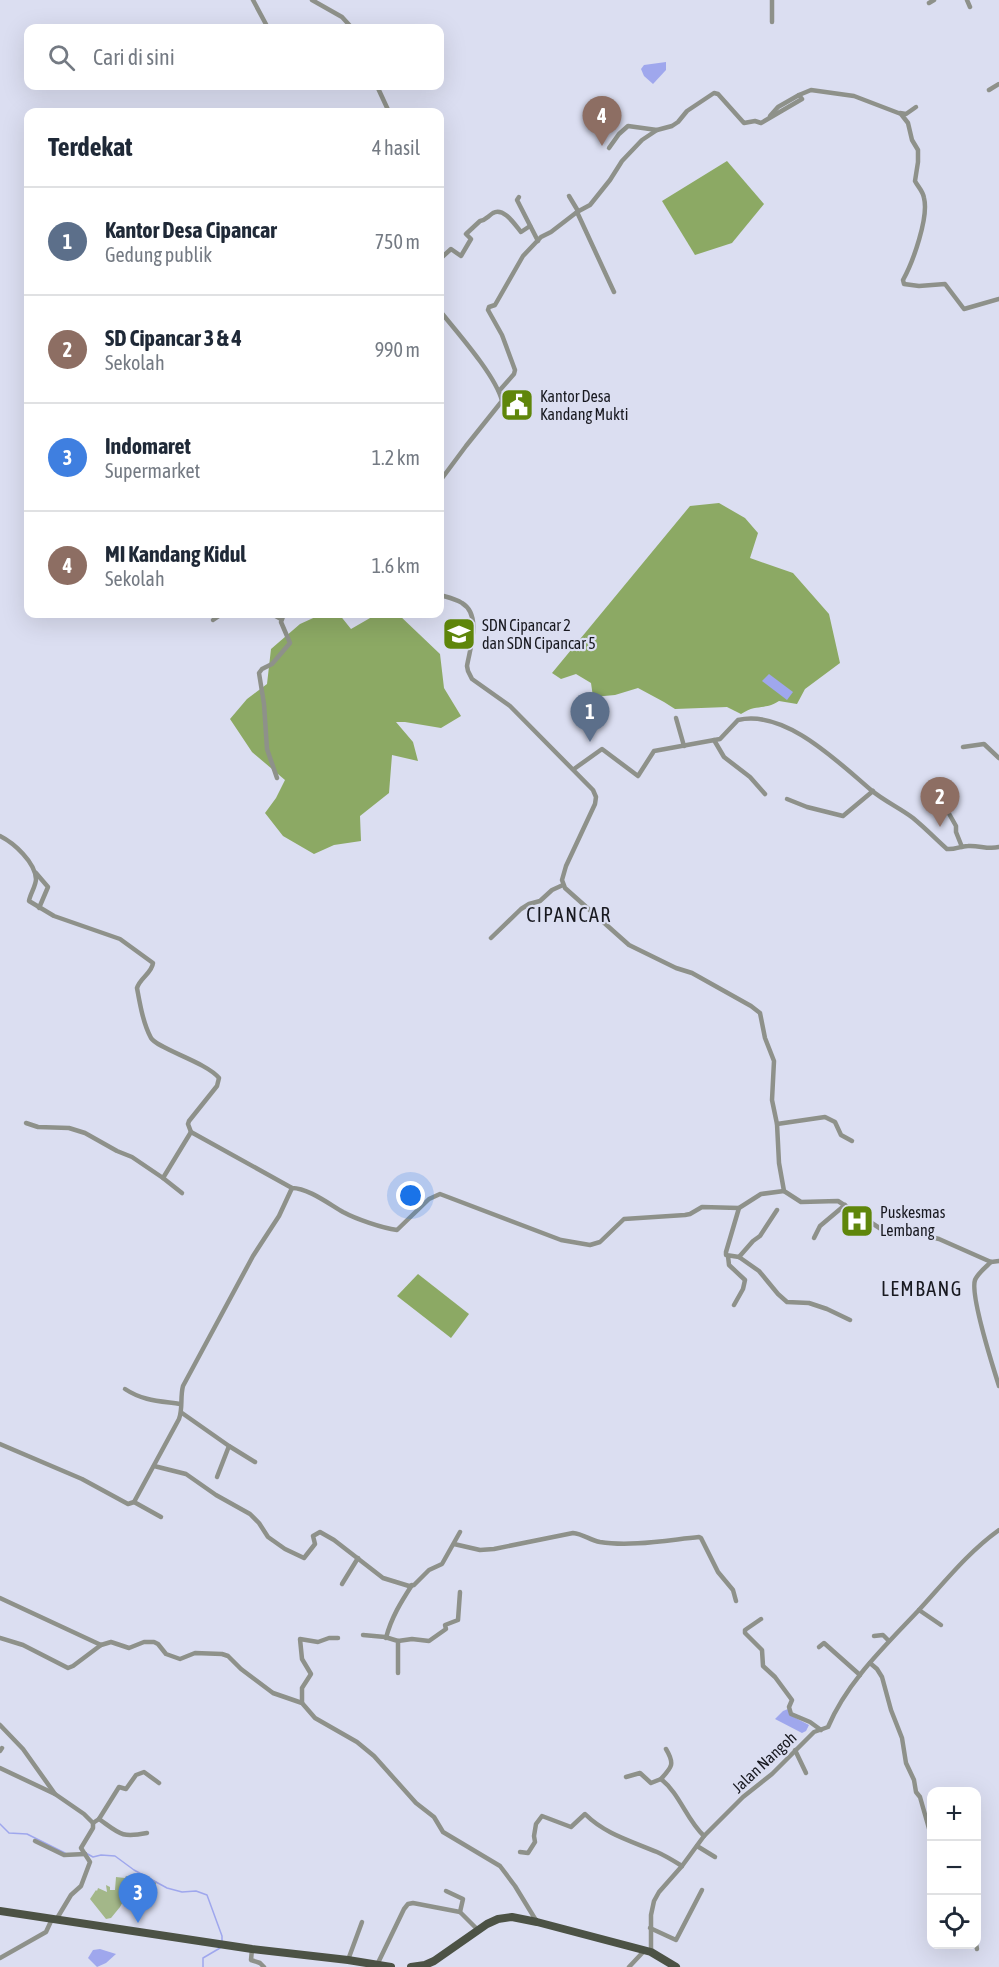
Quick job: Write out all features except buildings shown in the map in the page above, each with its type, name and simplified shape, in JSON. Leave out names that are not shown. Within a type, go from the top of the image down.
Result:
[{"type":"main road","points":[[0,1911],[252,1949],[391,1967]]},
{"type":"main road","points":[[411,1967],[434,1961],[487,1924],[506,1917],[537,1922],[648,1951],[672,1964]]},
{"type":"street","points":[[253,0],[266,24]]},
{"type":"street","points":[[312,0],[342,17],[348,24]]},
{"type":"street","points":[[772,0],[772,22]]},
{"type":"street","points":[[967,0],[970,7]]},
{"type":"street","points":[[988,90],[999,84]]},
{"type":"street","points":[[379,90],[387,108]]},
{"type":"street","points":[[499,391],[514,374],[515,369],[502,335],[488,310],[489,307],[495,305],[523,256],[538,241],[588,207],[626,155],[642,140],[657,130],[672,126],[687,111],[714,93],[718,94],[744,123],[754,121],[761,123],[802,99],[799,95],[811,90],[854,96],[906,114],[916,107]]},
{"type":"street","points":[[897,112],[908,123],[912,140],[918,150],[915,182],[924,198],[925,211],[918,244],[903,282],[919,286],[945,284],[964,309],[999,299]]},
{"type":"street","points":[[609,148],[628,126],[657,130]]},
{"type":"street","points":[[569,196],[614,292]]},
{"type":"street","points":[[519,197],[517,200],[538,241]]},
{"type":"street","points":[[444,256],[451,249],[461,256],[471,239],[466,234],[494,212],[498,211],[506,215],[521,232],[530,226]]},
{"type":"street","points":[[444,316],[468,344],[499,391],[502,401],[444,475]]},
{"type":"street","points":[[444,596],[464,603],[471,615],[474,627],[467,666],[472,679],[510,706],[574,769],[593,790],[596,797],[595,804],[566,866],[563,885]]},
{"type":"street","points":[[276,778],[267,749],[259,673],[272,664],[290,643],[281,619]]},
{"type":"street","points":[[676,718],[684,746]]},
{"type":"street","points":[[574,769],[602,749],[638,776],[654,751],[714,740],[725,736],[738,720],[757,718],[792,730],[816,744],[873,792],[914,819],[947,849],[969,845],[999,848]]},
{"type":"street","points":[[714,740],[724,757],[750,777],[765,794]]},
{"type":"street","points":[[963,747],[984,744],[999,758]]},
{"type":"street","points":[[787,799],[807,807],[843,816],[873,792]]},
{"type":"street","points":[[943,803],[956,826],[962,847]]},
{"type":"street","points":[[0,836],[7,839],[27,860],[34,872],[36,882],[28,900],[54,916],[120,939],[153,963],[137,988],[150,1037],[157,1043],[198,1063],[219,1078],[217,1086],[189,1121],[191,1132],[292,1188],[301,1189],[350,1215],[391,1229],[399,1229],[429,1199],[440,1194],[561,1240],[590,1245],[600,1242],[624,1219],[685,1215],[702,1207],[739,1208],[761,1194],[784,1191],[801,1202],[835,1200],[884,1231],[919,1234],[939,1239],[991,1262],[999,1261]]},
{"type":"street","points":[[34,872],[43,879],[48,887],[39,908]]},
{"type":"street","points":[[491,938],[521,909],[563,885]]},
{"type":"street","points":[[563,885],[629,945],[692,974],[751,1006],[760,1014],[765,1038],[774,1061],[772,1100],[777,1124],[778,1163],[784,1191]]},
{"type":"street","points":[[777,1124],[825,1117],[835,1122],[841,1135],[852,1141]]},
{"type":"street","points":[[26,1123],[38,1127],[69,1128],[86,1133],[132,1157],[182,1193]]},
{"type":"street","points":[[163,1178],[191,1132]]},
{"type":"street","points":[[0,1444],[82,1479],[128,1504],[134,1502],[182,1413],[180,1404],[183,1386],[253,1256],[279,1216],[292,1188]]},
{"type":"street","points":[[814,1238],[820,1226],[845,1205]]},
{"type":"street","points":[[734,1305],[742,1290],[744,1280],[729,1265],[726,1252],[739,1208]]},
{"type":"street","points":[[739,1257],[760,1236],[777,1210]]},
{"type":"street","points":[[728,1256],[739,1257],[759,1271],[787,1302],[809,1303],[850,1320]]},
{"type":"street","points":[[991,1262],[975,1280],[974,1290],[987,1348],[999,1386]]},
{"type":"street","points":[[125,1389],[134,1395],[154,1401],[180,1404]]},
{"type":"street","points":[[182,1413],[255,1462]]},
{"type":"street","points":[[217,1477],[230,1446]]},
{"type":"street","points":[[154,1466],[186,1474],[216,1495],[250,1514],[268,1537],[296,1555],[304,1558],[315,1544],[313,1536],[320,1533],[383,1578],[412,1586]]},
{"type":"street","points":[[134,1502],[161,1517]]},
{"type":"street","name":"Jalan Nangoh","points":[[648,1951],[655,1898],[704,1836],[814,1732],[828,1727],[836,1709],[860,1675],[889,1641],[945,1581],[999,1530]]},
{"type":"street","points":[[386,1638],[398,1607],[412,1586],[429,1570],[442,1564],[460,1532]]},
{"type":"street","points":[[454,1544],[480,1550],[494,1549],[573,1533],[583,1534],[597,1542],[620,1544],[664,1542],[699,1537],[718,1572],[732,1588],[736,1601]]},
{"type":"street","points":[[342,1584],[358,1558]]},
{"type":"street","points":[[363,1635],[398,1641],[412,1639],[429,1641],[446,1629],[445,1625],[458,1620],[460,1592]]},
{"type":"street","points":[[0,1598],[101,1645]]},
{"type":"street","points":[[919,1610],[941,1625]]},
{"type":"street","points":[[761,1619],[745,1630],[745,1633],[761,1648],[763,1666],[775,1677],[792,1700],[789,1707],[791,1714],[810,1722],[821,1730]]},
{"type":"street","points":[[874,1636],[883,1635],[889,1641]]},
{"type":"street","points":[[0,1638],[23,1645],[68,1668],[101,1645],[111,1642],[129,1648],[144,1642],[153,1642],[158,1644],[166,1654],[180,1659],[195,1653],[228,1656],[273,1693],[302,1703],[315,1718],[357,1742],[374,1756],[416,1803],[435,1817],[443,1832],[500,1866],[537,1922]]},
{"type":"street","points":[[302,1703],[302,1688],[311,1674],[302,1659],[300,1639],[318,1642],[338,1638]]},
{"type":"street","points":[[398,1641],[398,1673]]},
{"type":"street","points":[[819,1647],[824,1643],[860,1675]]},
{"type":"street","points":[[870,1663],[882,1677],[902,1738],[906,1763],[927,1822]]},
{"type":"street","points":[[0,1725],[24,1749],[55,1794]]},
{"type":"street","points":[[626,1777],[640,1773],[651,1783],[660,1779],[673,1761],[666,1749]]},
{"type":"street","points":[[795,1750],[806,1773]]},
{"type":"street","points":[[0,1768],[55,1794],[93,1823],[83,1852]]},
{"type":"street","points":[[93,1823],[99,1819],[119,1787],[126,1789],[136,1775],[144,1772],[159,1783]]},
{"type":"street","points":[[660,1779],[670,1787],[689,1819],[704,1836]]},
{"type":"street","points":[[520,1852],[528,1853],[534,1845],[536,1824],[541,1816],[571,1827],[585,1814],[597,1825],[628,1842],[660,1853],[682,1866]]},
{"type":"street","points":[[99,1819],[126,1836],[147,1833]]},
{"type":"street","points":[[34,1841],[64,1855],[83,1852]]},
{"type":"street","points":[[697,1846],[715,1857]]},
{"type":"street","points":[[0,1958],[46,1932],[71,1895],[81,1886],[90,1862],[83,1852]]},
{"type":"street","points":[[650,1928],[676,1940],[702,1890]]},
{"type":"street","points":[[446,1891],[463,1899],[460,1912]]},
{"type":"street","points":[[376,1965],[408,1904],[460,1912],[478,1930]]},
{"type":"street","points":[[348,1960],[362,1922]]},
{"type":"street","points":[[252,1949],[250,1960],[256,1965],[262,1963],[264,1967]]},
{"type":"street","points":[[629,1967],[648,1951]]},
{"type":"green space","points":[[727,161],[764,204],[732,243],[695,255],[662,201]]},
{"type":"green space","points":[[719,503],[745,518],[758,533],[750,558],[793,573],[829,614],[840,663],[805,689],[797,704],[779,701],[741,714],[727,707],[675,709],[638,688],[615,695],[593,697],[591,683],[576,674],[561,679],[552,673],[690,506]]},
{"type":"green space","points":[[313,618],[342,618],[351,629],[370,618],[402,618],[440,654],[444,688],[461,716],[441,728],[396,722],[413,742],[418,761],[392,755],[389,793],[360,816],[361,841],[334,845],[314,854],[283,836],[265,813],[285,780],[252,752],[230,719],[247,699],[267,684],[271,649],[300,624]]},
{"type":"green space","points":[[418,1274],[469,1314],[451,1338],[397,1296]]},
{"type":"green space","points":[[140,1873],[157,1882],[150,1893],[146,1892],[141,1899],[128,1892],[120,1907],[111,1918],[106,1919],[90,1899],[96,1890],[98,1888],[107,1892],[106,1885],[110,1887],[110,1890],[115,1890],[116,1877],[125,1878],[126,1876],[135,1881]]},
{"type":"water","points":[[666,62],[666,70],[653,84],[644,76],[641,69],[644,65]]},
{"type":"water","points":[[769,674],[793,692],[787,700],[762,681]]},
{"type":"water","points":[[788,1709],[790,1715],[809,1725],[806,1731],[802,1733],[775,1719]]},
{"type":"water","points":[[100,1949],[116,1954],[97,1967],[88,1958],[93,1950]]},
{"type":"waterway","points":[[0,1824],[9,1833],[27,1834],[65,1853]]},
{"type":"waterway","points":[[84,1852],[93,1857],[115,1856],[134,1870],[167,1888],[182,1892],[196,1891],[207,1895],[222,1941]]},
{"type":"waterway","points":[[203,1967],[203,1958],[220,1948]]},
{"type":"place","name":"MI Kandang Kidul","points":[[602,146]]},
{"type":"place","name":"Kantor Desa Kandang Mukti","points":[[517,405]]},
{"type":"place","name":"SDN Cipancar 2 dan SDN Cipancar 5","points":[[459,634]]},
{"type":"place","name":"Kantor Desa Cipancar","points":[[590,742]]},
{"type":"place","name":"SD Cipancar 3 & 4","points":[[940,827]]},
{"type":"place","name":"Puskesmas Lembang","points":[[857,1221]]},
{"type":"place","name":"Indomaret","points":[[138,1923]]},
{"type":"district","name":"CIPANCAR","points":[[569,915]]},
{"type":"district","name":"LEMBANG","points":[[922,1289]]}]
